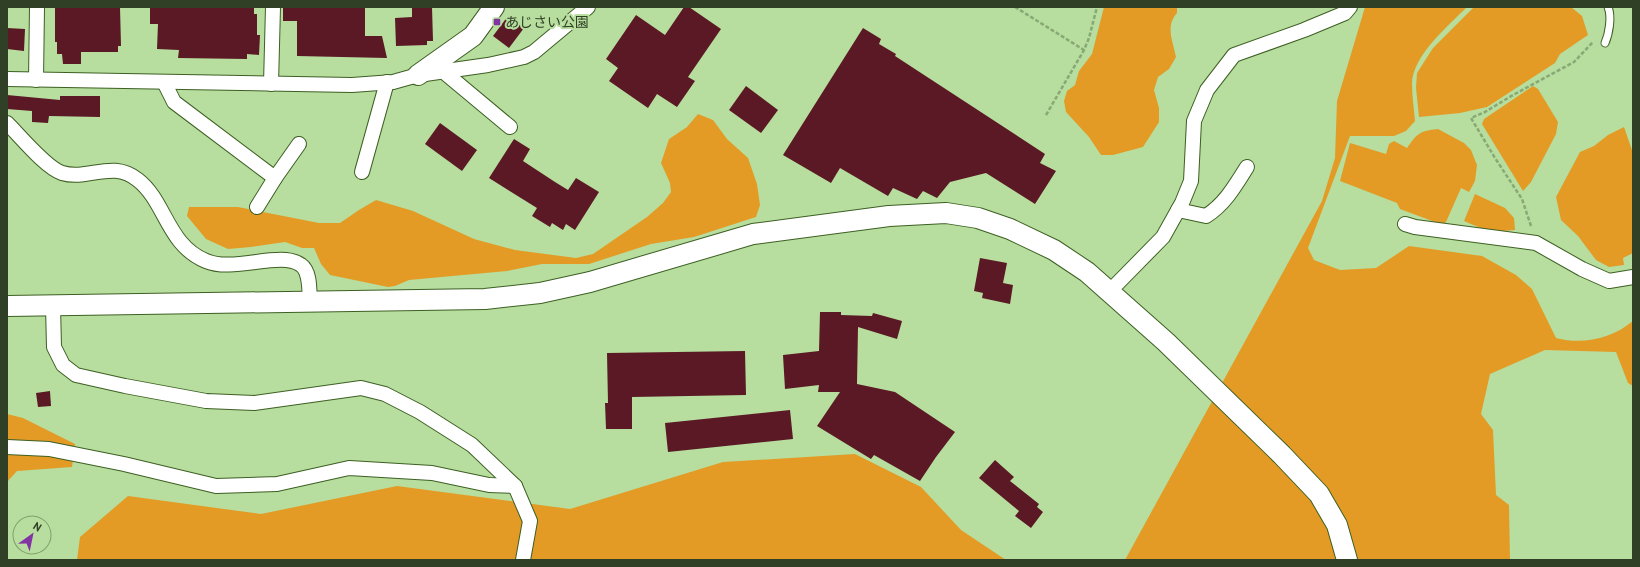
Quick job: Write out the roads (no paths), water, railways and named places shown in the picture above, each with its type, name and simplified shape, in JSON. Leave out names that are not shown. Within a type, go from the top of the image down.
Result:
[{"type":"street","points":[[36,80],[37,7]]},
{"type":"street","points":[[271,84],[273,7]]},
{"type":"street","points":[[418,75],[473,36],[494,7]]},
{"type":"street","points":[[7,79],[352,85],[387,82],[418,75],[488,65],[524,57],[534,52],[588,7]]},
{"type":"street","points":[[1109,292],[1163,237],[1178,210],[1190,181],[1194,120],[1207,90],[1234,56],[1345,13],[1350,7]]},
{"type":"street","points":[[444,72],[510,127]]},
{"type":"street","points":[[164,82],[174,102],[275,178]]},
{"type":"street","points":[[362,172],[387,82]]},
{"type":"street","points":[[7,122],[52,168],[62,173],[75,176],[114,170],[127,172],[138,180],[150,193],[175,236],[190,251],[207,262],[229,266],[290,260],[302,266],[308,278],[310,303]]},
{"type":"street","points":[[258,207],[298,144]]},
{"type":"street","points":[[1178,210],[1206,216],[1217,210],[1226,200],[1247,167]]},
{"type":"street","points":[[7,306],[310,303],[485,299],[540,293],[590,282],[753,234],[889,216],[946,213],[978,218],[1010,230],[1054,250],[1086,272],[1166,342],[1282,455],[1319,494],[1337,525],[1347,560]]},
{"type":"street","points":[[1405,224],[1415,227],[1536,243],[1582,269],[1609,281],[1633,277]]},
{"type":"street","points":[[53,306],[54,347],[63,365],[76,375],[206,401],[254,403],[322,392],[361,388],[385,394],[420,412],[472,445],[515,486],[530,521],[523,560]]},
{"type":"street","points":[[7,446],[49,449],[124,464],[216,486],[277,484],[349,468],[432,473],[489,485],[515,486]]},
{"type":"lane","points":[[1605,43],[1610,33],[1610,13],[1608,7]]},
{"type":"place","name":"あじさい公園","points":[[497,22]]}]
